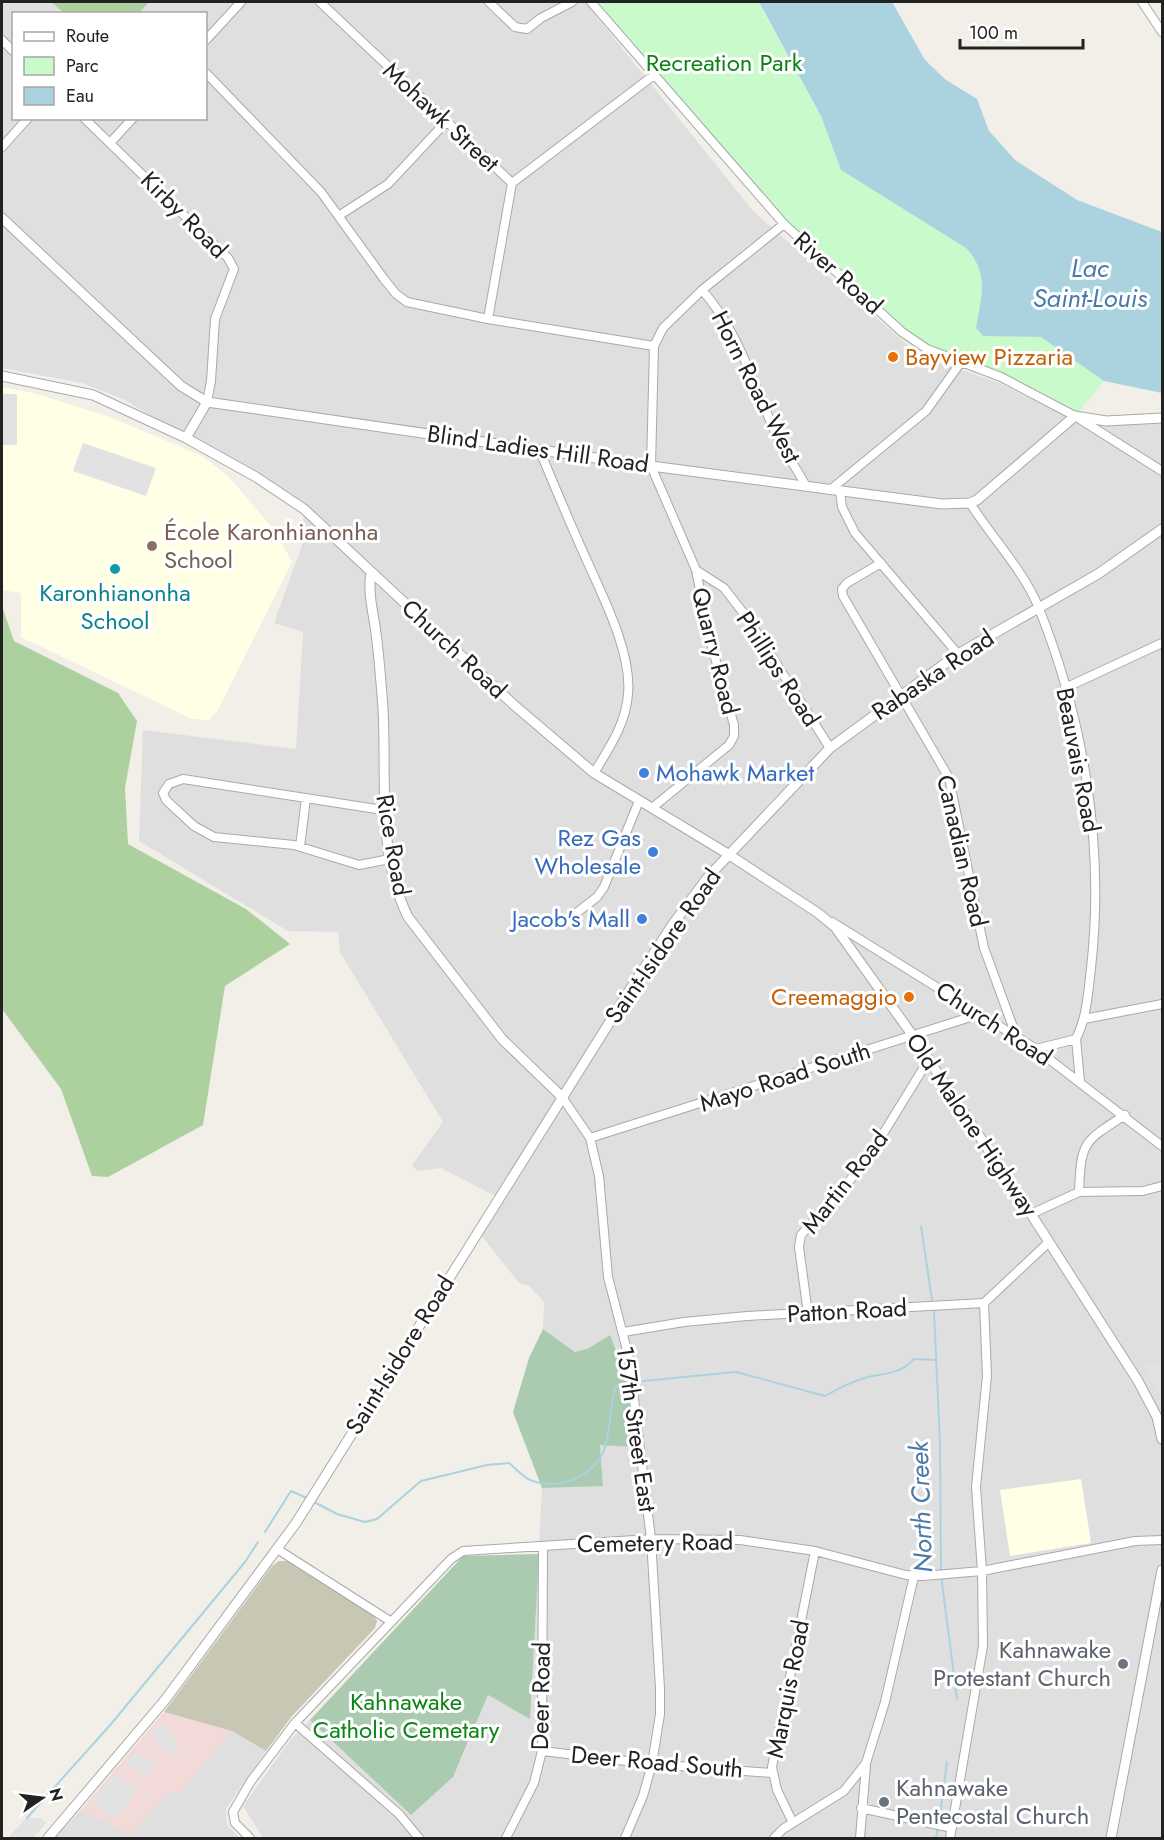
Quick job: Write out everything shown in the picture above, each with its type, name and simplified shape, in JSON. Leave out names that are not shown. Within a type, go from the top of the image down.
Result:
[{"type":"street","points":[[207,39],[241,2]]},
{"type":"street","name":"Mohawk Street","points":[[320,2],[512,183],[654,75]]},
{"type":"street","points":[[489,2],[515,27],[527,29],[541,18],[572,2]]},
{"type":"street","name":"River Road","points":[[591,2],[784,224],[902,332],[927,349],[1001,377],[1075,416],[1106,421],[1162,418]]},
{"type":"street","points":[[1142,2],[1162,32]]},
{"type":"street","points":[[207,74],[300,168],[340,215],[396,294],[420,306],[654,346]]},
{"type":"street","points":[[2,147],[26,120]]},
{"type":"street","name":"Kirby Road","points":[[86,120],[228,258],[234,269],[215,319],[211,381],[207,402]]},
{"type":"street","points":[[110,143],[131,120]]},
{"type":"street","points":[[340,215],[388,184],[446,122]]},
{"type":"street","points":[[488,319],[512,183]]},
{"type":"street","points":[[2,218],[181,386],[207,402],[186,438],[93,395],[2,376]]},
{"type":"street","points":[[651,466],[654,346],[663,328],[702,290],[784,224]]},
{"type":"street","name":"Horn Road West","points":[[702,290],[721,311],[741,348],[773,429],[806,486]]},
{"type":"street","points":[[958,654],[847,522],[835,490],[926,411],[961,362]]},
{"type":"street","name":"Blind Ladies Hill Road","points":[[207,402],[651,466],[942,504],[970,504]]},
{"type":"street","points":[[970,504],[1075,416],[1162,471]]},
{"type":"street","name":"Church Road","points":[[186,438],[256,477],[304,509],[514,705],[594,773],[728,854]]},
{"type":"street","points":[[539,449],[605,598],[624,661],[629,691],[626,711],[620,729],[594,773]]},
{"type":"street","name":"Quarry Road","points":[[651,466],[696,570],[710,640],[734,725],[734,736],[720,753],[652,808]]},
{"type":"street","name":"Beauvais Road","points":[[970,504],[1039,607],[1065,687],[1084,768],[1096,868],[1096,920],[1084,1019],[1076,1039],[1080,1081]]},
{"type":"street","name":"Rabaska Road","points":[[728,854],[830,748],[901,694],[958,654],[1098,574],[1162,529]]},
{"type":"street","name":"Canadian Road","points":[[881,563],[847,583],[842,589],[843,596],[949,778],[984,948],[1017,1038]]},
{"type":"street","name":"Phillips Road","points":[[696,570],[724,588],[748,619],[830,748]]},
{"type":"street","name":"Rice Road","points":[[371,572],[368,593],[375,627],[383,710],[383,810],[390,860],[402,904],[408,917],[502,1039],[562,1097]]},
{"type":"street","points":[[1065,687],[1162,643]]},
{"type":"street","points":[[383,810],[183,779],[169,784],[163,793],[166,800],[194,826],[214,837],[300,847],[359,866],[390,860]]},
{"type":"street","points":[[300,847],[306,798]]},
{"type":"street","points":[[575,914],[597,897],[604,887],[639,801]]},
{"type":"street","name":"Old Malone Highway","points":[[728,854],[818,913],[835,927],[856,953],[914,1036],[1138,1381],[1157,1417],[1162,1439]]},
{"type":"street","name":"Saint-Isidore Road","points":[[48,1839],[150,1720],[277,1549],[673,924],[728,854]]},
{"type":"street","name":"Church Road","points":[[818,913],[1036,1049],[1162,1146]]},
{"type":"street","points":[[1084,1019],[1162,1004]]},
{"type":"street","name":"Mayo Road South","points":[[590,1138],[980,1014]]},
{"type":"street","points":[[1036,1049],[1076,1039]]},
{"type":"street","name":"Martin Road","points":[[808,1314],[799,1247],[801,1235],[865,1163],[929,1059]]},
{"type":"street","name":"157th Street East","points":[[562,1097],[590,1138],[599,1176],[608,1276],[633,1382],[651,1539],[660,1688],[652,1764],[639,1808],[625,1839]]},
{"type":"street","points":[[1079,1192],[1080,1156],[1087,1142],[1125,1116]]},
{"type":"street","points":[[1031,1214],[1079,1192],[1143,1191],[1162,1186]]},
{"type":"street","points":[[950,1839],[983,1646],[982,1570],[976,1487],[987,1376],[984,1303],[1049,1242]]},
{"type":"street","name":"Patton Road","points":[[622,1332],[695,1321],[984,1303]]},
{"type":"street","name":"Cemetery Road","points":[[250,1839],[235,1823],[233,1812],[251,1781],[296,1723],[338,1677],[451,1559],[463,1551],[651,1539],[740,1540],[815,1551],[914,1576],[982,1570],[1135,1541],[1162,1540]]},
{"type":"street","name":"Deer Road","points":[[506,1839],[534,1783],[542,1751],[543,1547]]},
{"type":"street","points":[[277,1549],[390,1621]]},
{"type":"street","name":"Marquis Road","points":[[793,1823],[777,1790],[772,1773],[815,1551]]},
{"type":"street","points":[[1111,1838],[1162,1570]]},
{"type":"street","points":[[860,1839],[866,1763],[885,1702],[914,1576]]},
{"type":"street","points":[[296,1723],[399,1814],[419,1839]]},
{"type":"street","name":"Deer Road South","points":[[542,1751],[652,1764],[772,1773]]},
{"type":"street","points":[[774,1839],[793,1823],[844,1791],[866,1763]]},
{"type":"street","points":[[861,1808],[952,1828]]},
{"type":"shaded area","points":[[2,2],[585,2],[754,212],[919,355],[999,383],[1082,422],[1162,423],[1162,1838],[263,1838],[243,1806],[291,1739],[310,1720],[411,1815],[461,1760],[488,1695],[530,1718],[542,1488],[603,1485],[600,1445],[610,1445],[589,1348],[575,1352],[543,1329],[544,1302],[529,1286],[519,1283],[481,1235],[501,1199],[441,1168],[418,1171],[412,1165],[443,1122],[340,952],[338,932],[288,931],[139,841],[143,730],[296,749],[303,632],[274,623],[302,545],[304,506],[123,399],[82,383],[2,368]]},
{"type":"shaded area","name":"École Karonhianonha School","points":[[2,387],[37,394],[110,417],[202,456],[228,476],[275,531],[292,562],[218,710],[209,720],[192,719],[21,637],[21,593],[2,590]]},
{"type":"shaded area","points":[[3,394],[17,394],[17,445],[2,445]]},
{"type":"shaded area","points":[[83,443],[156,468],[146,496],[73,471]]},
{"type":"shaded area","points":[[1162,1362],[1162,1399],[1145,1366]]},
{"type":"shaded area","points":[[1081,1479],[1091,1543],[1010,1556],[1000,1490]]},
{"type":"shaded area","points":[[279,1561],[288,1561],[373,1615],[377,1621],[375,1628],[292,1716],[266,1751],[232,1731],[164,1712],[272,1566]]},
{"type":"shaded area","points":[[164,1712],[232,1731],[177,1795],[169,1791],[131,1835],[81,1810]]},
{"type":"shaded area","points":[[162,1722],[180,1747],[170,1754],[163,1749],[151,1733]]},
{"type":"shaded area","points":[[232,1731],[266,1751],[226,1809],[227,1825],[240,1838],[54,1838],[81,1810],[131,1834],[169,1791],[177,1794]]},
{"type":"shaded area","points":[[135,1753],[151,1760],[153,1764],[149,1774],[140,1775],[126,1764]]},
{"type":"shaded area","points":[[115,1775],[136,1787],[128,1807],[112,1820],[93,1799]]},
{"type":"shaded area","points":[[27,1817],[42,1819],[46,1823],[33,1838],[8,1838]]},
{"type":"green space","points":[[51,2],[149,2],[140,12],[63,12]]},
{"type":"green space","name":"Recreation Park","points":[[591,2],[758,2],[821,116],[841,170],[966,248],[974,258],[982,285],[976,327],[983,335],[1041,337],[1104,381],[1075,416],[1001,377],[927,349],[784,224]]},
{"type":"green space","points":[[2,606],[14,641],[118,693],[137,721],[125,788],[128,844],[246,909],[290,944],[225,986],[203,1125],[108,1177],[92,1176],[61,1089],[2,1009]]},
{"type":"green space","points":[[543,1329],[575,1352],[589,1348],[610,1335],[627,1379],[633,1447],[600,1445],[603,1486],[542,1488],[513,1412],[529,1358]]},
{"type":"green space","name":"Kahnawake Catholic Cemetary","points":[[539,1554],[530,1719],[488,1695],[453,1777],[411,1815],[310,1720],[463,1556]]},
{"type":"water","name":"Lac Saint-Louis","points":[[759,2],[892,2],[925,60],[946,80],[977,99],[989,131],[1015,160],[1077,200],[1162,232],[1162,393],[1104,381],[1041,337],[983,336],[976,328],[982,286],[974,258],[966,248],[841,170],[821,116]]},
{"type":"waterway","name":"North Creek","points":[[921,1226],[932,1300]]},
{"type":"waterway","name":"North Creek","points":[[934,1312],[940,1443],[941,1575],[957,1699]]},
{"type":"waterway","points":[[314,1502],[337,1514],[365,1522],[377,1519],[421,1481],[487,1465],[509,1463],[527,1479],[541,1483],[563,1483],[573,1480],[591,1468],[599,1460],[604,1450],[616,1386],[633,1382],[736,1372],[825,1396],[856,1381],[898,1370],[914,1359],[936,1360]]},
{"type":"waterway","points":[[265,1532],[291,1491],[309,1499]]},
{"type":"waterway","points":[[27,1818],[111,1724],[245,1562],[258,1542]]},
{"type":"waterway","name":"North Creek","points":[[939,1822],[947,1762]]},
{"type":"waterway","name":"North Creek","points":[[936,1838],[938,1827]]},
{"type":"place","name":"Bayview Pizzaria","points":[[893,357]]},
{"type":"place","name":"École Karonhianonha School","points":[[152,546]]},
{"type":"place","name":"Karonhianonha School","points":[[115,569]]},
{"type":"place","name":"Mohawk Market","points":[[644,773]]},
{"type":"place","name":"Rez Gas Wholesale","points":[[653,852]]},
{"type":"place","name":"Jacob's Mall","points":[[642,919]]},
{"type":"place","name":"Creemaggio","points":[[909,997]]},
{"type":"place","name":"Kahnawake Protestant Church","points":[[1123,1664]]},
{"type":"place","name":"Kahnawake Pentecostal Church","points":[[884,1802]]}]
